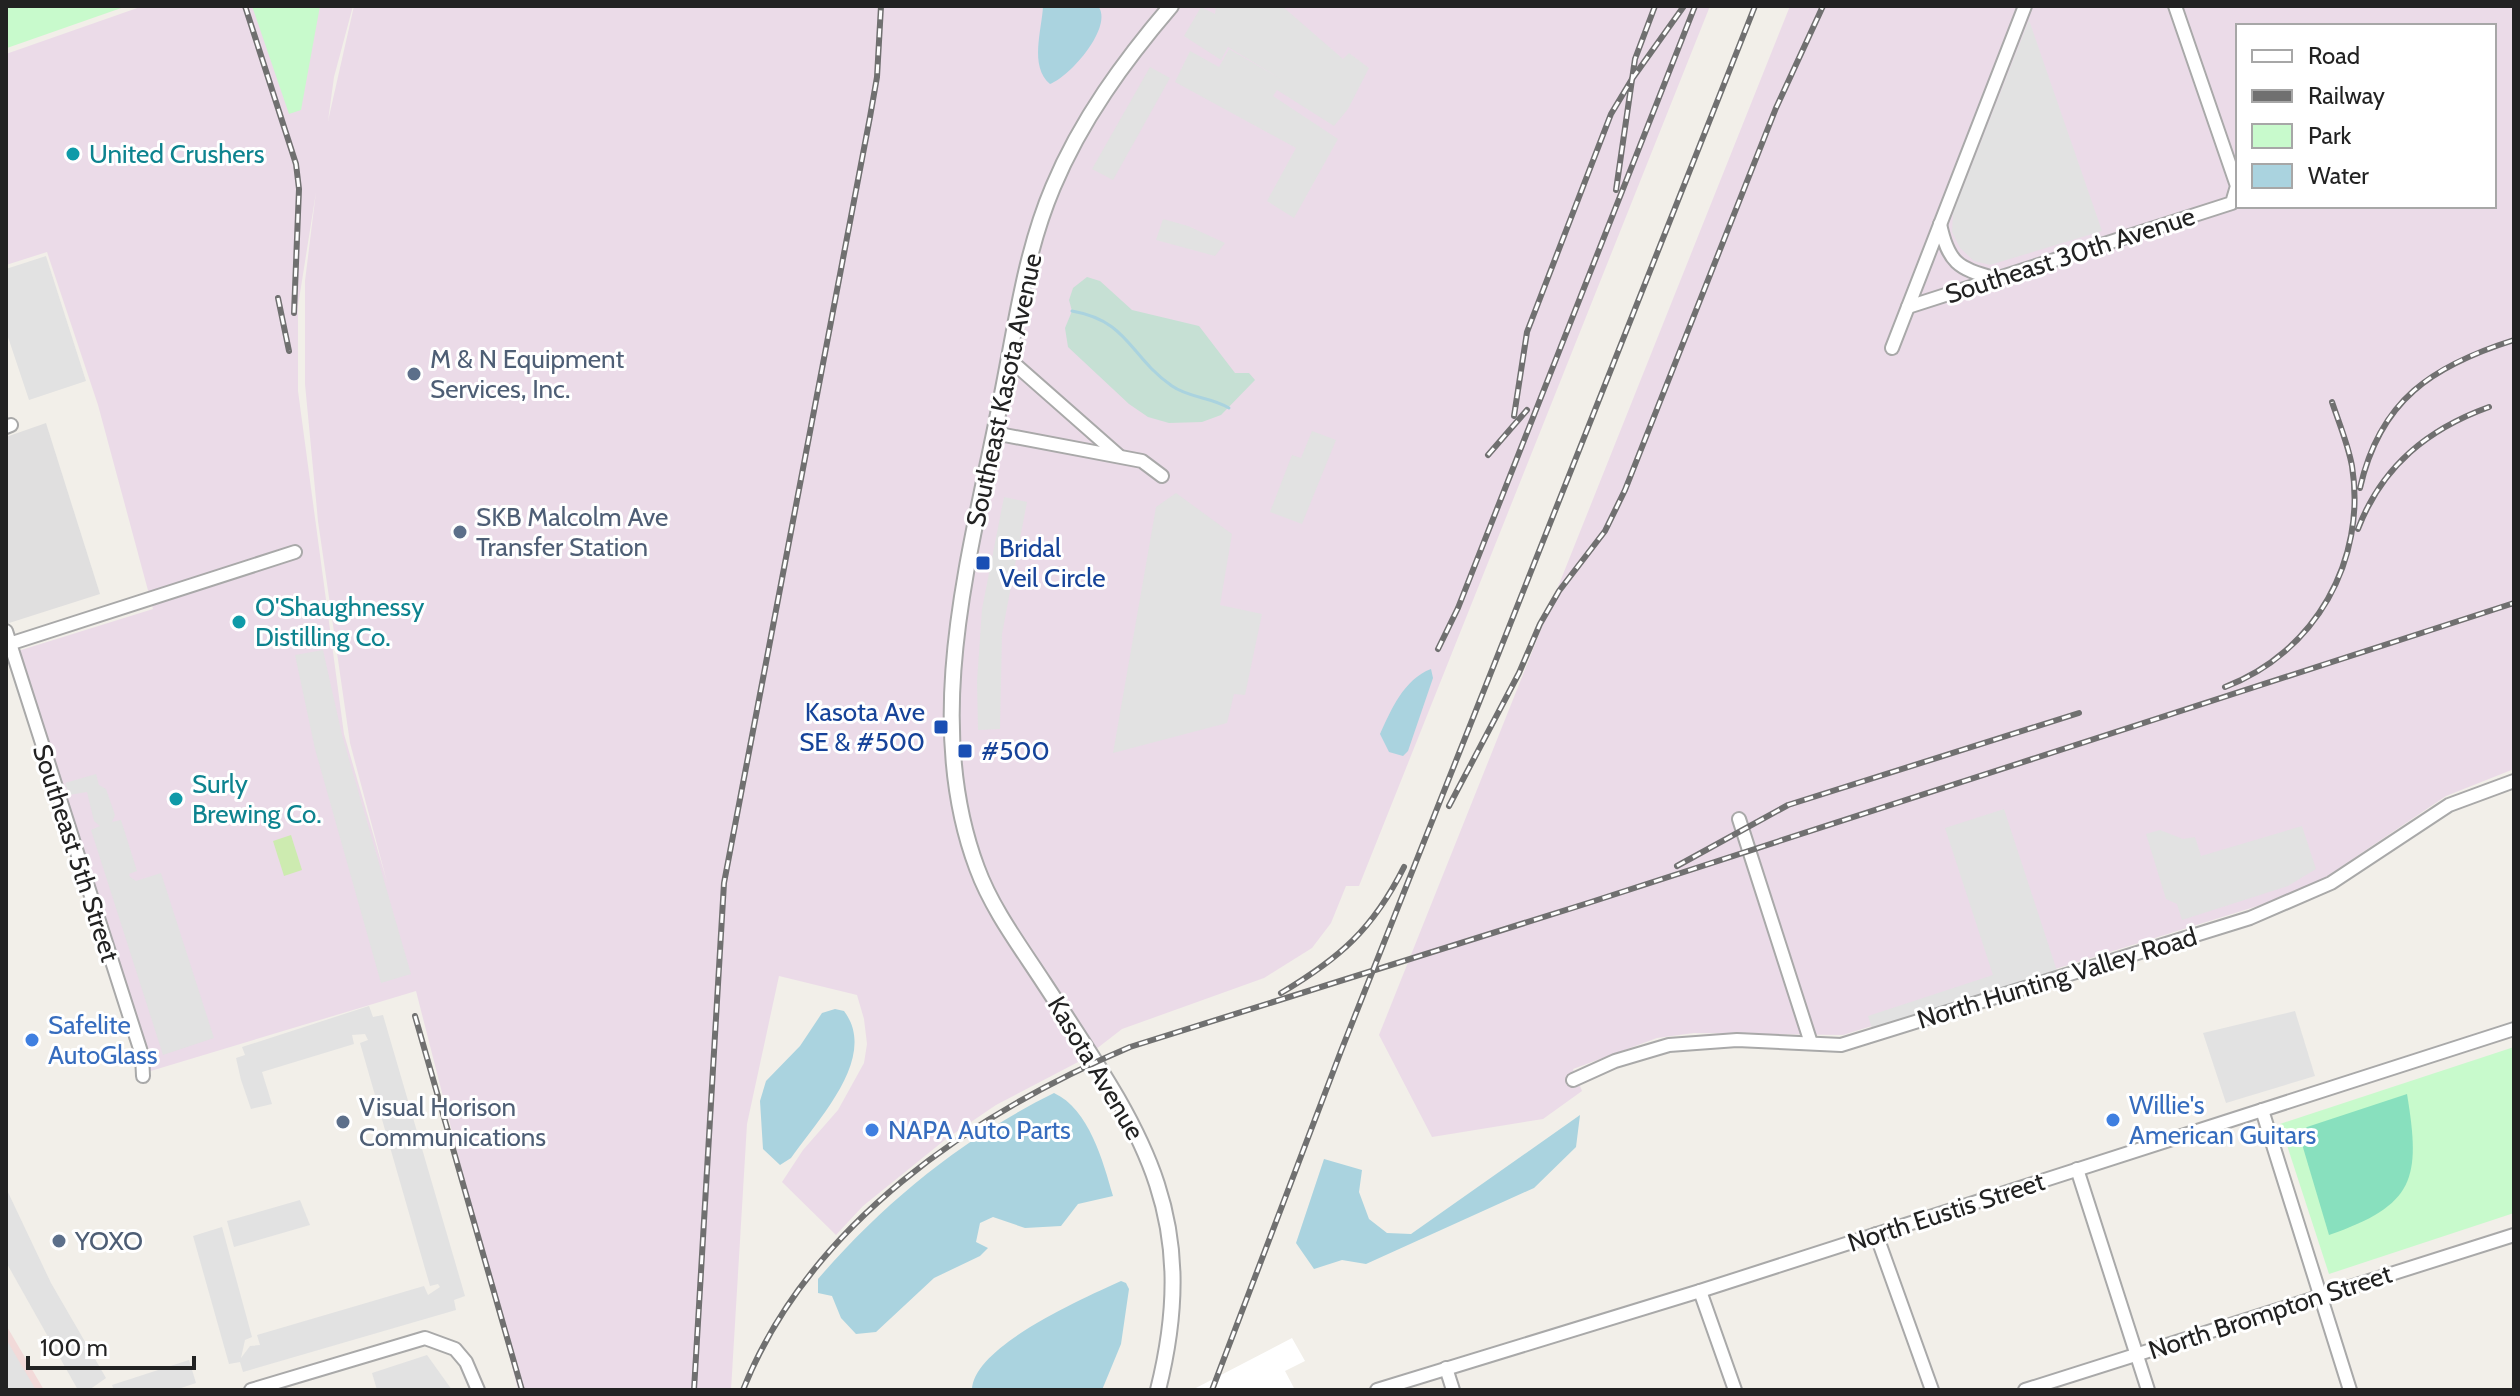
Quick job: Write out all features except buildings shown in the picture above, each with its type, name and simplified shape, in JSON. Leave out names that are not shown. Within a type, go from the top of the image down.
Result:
[{"type":"street","name":"Southeast Kasota Avenue","points":[[962,811],[954,736],[955,650],[1026,273],[1052,190],[1092,110],[1127,59],[1171,6]]},
{"type":"street","points":[[1892,348],[2025,6]]},
{"type":"street","name":"Southeast 30th Avenue","points":[[2175,6],[2236,183]]},
{"type":"street","name":"Southeast 30th Avenue","points":[[1908,307],[2232,203],[2236,189]]},
{"type":"street","points":[[1940,224],[1946,251],[1966,271],[1997,278]]},
{"type":"street","points":[[1009,359],[1119,456]]},
{"type":"street","points":[[994,433],[1142,461],[1162,476]]},
{"type":"street","points":[[7,640],[295,552]]},
{"type":"street","name":"Southeast 5th Street","points":[[7,640],[142,1055],[143,1076]]},
{"type":"street","name":"North Hunting Valley Road","points":[[1573,1080],[1615,1061],[1669,1045],[1737,1040],[1841,1045],[2278,908],[2331,883],[2449,805],[2514,781]]},
{"type":"street","name":"Kasota Avenue","points":[[962,811],[970,848],[994,905],[1122,1104],[1155,1175],[1168,1229],[1173,1287],[1173,1317],[1158,1390]]},
{"type":"street","points":[[1739,819],[1811,1043]]},
{"type":"street","name":"North Eustis Street","points":[[1377,1390],[1700,1291],[2514,1029]]},
{"type":"street","points":[[2262,1110],[2350,1390]]},
{"type":"street","points":[[2077,1169],[2148,1390]]},
{"type":"street","points":[[1876,1234],[1932,1390]]},
{"type":"street","name":"North Brompton Street","points":[[2025,1390],[2319,1296],[2513,1240]]},
{"type":"street","points":[[1700,1291],[1735,1390]]},
{"type":"street","points":[[251,1390],[425,1338],[455,1349],[466,1362],[478,1390]]},
{"type":"street","points":[[1446,1368],[1453,1390]]},
{"type":"shaded area","points":[[143,6],[353,6],[334,77],[328,121],[354,6],[1710,6],[1359,886],[1346,886],[1331,923],[1312,948],[1264,978],[1122,1029],[1082,1060],[996,1105],[946,1139],[863,1206],[836,1235],[782,1182],[803,1150],[838,1110],[864,1063],[867,1044],[864,1019],[857,995],[779,976],[747,1124],[731,1390],[518,1390],[416,991],[144,1073],[18,651],[153,609],[98,405],[47,252],[6,265],[6,54]],"holes":[[[316,192],[305,281],[305,384],[318,521],[350,743],[387,882],[344,734],[298,391],[298,306]]]},
{"type":"shaded area","points":[[1216,6],[1282,6],[1343,59],[1349,53],[1369,68],[1348,109],[1334,126],[1277,90],[1273,96],[1338,139],[1294,218],[1267,201],[1296,148],[1175,82],[1190,51],[1219,67],[1229,49],[1283,80],[1228,47],[1221,60],[1184,36],[1201,7],[1215,14]]},
{"type":"shaded area","points":[[1790,6],[2514,6],[2514,769],[2446,796],[2323,879],[2280,899],[1843,1035],[1694,1033],[1657,1038],[1573,1069],[1582,1091],[1543,1119],[1432,1137],[1379,1035]]},
{"type":"shaded area","points":[[2029,20],[2102,231],[1990,265],[1974,261],[1960,248],[1952,232],[1953,213]]},
{"type":"shaded area","points":[[1150,67],[1170,78],[1113,180],[1092,169]]},
{"type":"shaded area","points":[[1163,219],[1188,226],[1225,243],[1215,256],[1156,240]]},
{"type":"shaded area","points":[[46,256],[86,381],[29,400],[6,331],[6,269]]},
{"type":"shaded area","points":[[46,423],[100,594],[6,624],[6,437]]},
{"type":"shaded area","points":[[1312,431],[1336,440],[1302,524],[1270,512],[1292,455],[1301,458]]},
{"type":"shaded area","points":[[1176,493],[1232,534],[1220,605],[1262,614],[1245,695],[1234,694],[1227,723],[1113,753],[1156,507]]},
{"type":"shaded area","points":[[1004,497],[1027,502],[1002,634],[1000,729],[978,730],[977,681],[982,609]]},
{"type":"shaded area","points":[[323,650],[342,735],[411,974],[381,983],[315,749],[295,655]]},
{"type":"shaded area","points":[[96,774],[99,785],[106,789],[115,815],[112,822],[121,820],[137,871],[129,874],[130,877],[136,881],[161,873],[214,1038],[163,1055],[91,830],[100,826],[94,821],[87,792],[69,795],[65,783]]},
{"type":"shaded area","points":[[2004,809],[2057,971],[1873,1032],[1868,1016],[1993,975],[1945,828]]},
{"type":"shaded area","points":[[2302,826],[2316,869],[2288,886],[2182,920],[2177,904],[2166,899],[2146,834],[2160,830],[2183,839],[2195,837],[2201,856]]},
{"type":"shaded area","points":[[369,1006],[373,1017],[383,1015],[465,1296],[454,1300],[456,1310],[243,1372],[240,1362],[229,1364],[193,1236],[222,1227],[252,1337],[245,1340],[241,1358],[250,1346],[260,1345],[257,1335],[424,1286],[428,1295],[440,1287],[438,1284],[430,1286],[360,1043],[368,1040],[365,1034],[352,1035],[354,1044],[262,1072],[272,1104],[251,1109],[241,1080],[236,1058],[245,1055],[242,1047]]},
{"type":"shaded area","points":[[2295,1011],[2315,1076],[2226,1103],[2203,1033]]},
{"type":"shaded area","points":[[6,1188],[51,1283],[106,1378],[89,1390],[78,1390],[6,1262]]},
{"type":"shaded area","points":[[300,1200],[310,1225],[234,1247],[227,1221]]},
{"type":"shaded area","points":[[6,1325],[44,1390],[6,1390]]},
{"type":"shaded area","points":[[6,1339],[36,1390],[7,1390]]},
{"type":"shaded area","points":[[427,1355],[452,1390],[377,1390],[372,1373]]},
{"type":"shaded area","points":[[189,1360],[196,1383],[175,1390],[114,1390],[112,1385]]},
{"type":"green space","points":[[6,6],[127,6],[7,48]]},
{"type":"green space","points":[[252,6],[320,6],[301,110],[289,114]]},
{"type":"green space","points":[[1087,277],[1100,281],[1132,310],[1199,326],[1235,373],[1249,373],[1255,380],[1221,415],[1202,422],[1169,423],[1148,417],[1129,404],[1068,347],[1065,328],[1072,311],[1069,300],[1073,288]]},
{"type":"green space","points":[[291,835],[302,870],[284,876],[273,841]]},
{"type":"green space","points":[[2514,1047],[2514,1213],[2329,1274],[2280,1124]]},
{"type":"green space","points":[[2407,1094],[2413,1148],[2406,1185],[2395,1200],[2379,1212],[2329,1235],[2299,1134],[2307,1127]]},
{"type":"water","points":[[1043,6],[1098,6],[1101,15],[1100,26],[1088,50],[1069,71],[1050,84],[1038,58]]},
{"type":"water","points":[[1431,669],[1433,678],[1408,751],[1403,756],[1389,752],[1380,734],[1389,715],[1413,680]]},
{"type":"water","points":[[835,1009],[844,1011],[853,1029],[854,1048],[850,1067],[816,1125],[791,1158],[780,1165],[763,1149],[760,1101],[766,1081],[800,1046],[822,1013]]},
{"type":"water","points":[[1054,1093],[1077,1111],[1085,1123],[1099,1152],[1113,1196],[1078,1204],[1061,1226],[1025,1228],[993,1217],[980,1223],[976,1242],[988,1248],[980,1256],[934,1278],[876,1332],[856,1334],[841,1318],[832,1296],[818,1293],[818,1279],[870,1224],[927,1174],[988,1130]]},
{"type":"water","points":[[1580,1115],[1576,1147],[1534,1188],[1366,1264],[1342,1260],[1314,1269],[1296,1243],[1324,1159],[1362,1170],[1359,1192],[1369,1219],[1387,1233],[1411,1234]]},
{"type":"water","points":[[1121,1281],[1129,1289],[1121,1344],[1102,1390],[972,1390],[977,1373],[990,1357],[1010,1341],[1058,1311]]},
{"type":"pier","points":[[1292,1338],[1305,1361],[1285,1371],[1295,1390],[1192,1390]]},
{"type":"waterway","points":[[1072,311],[1091,316],[1117,331],[1172,386],[1229,408]]},
{"type":"railway","points":[[245,6],[296,164],[299,189],[294,313]]},
{"type":"railway","points":[[694,1390],[724,883],[870,117],[877,77],[881,6]]},
{"type":"railway","points":[[1616,190],[1635,59],[1655,6]]},
{"type":"railway","points":[[1514,416],[1527,332],[1611,114],[1684,6]]},
{"type":"railway","points":[[1438,649],[1458,608],[1695,6]]},
{"type":"railway","points":[[1212,1390],[1341,1051],[1755,6]]},
{"type":"railway","points":[[1449,806],[1519,673],[1540,624],[1559,591],[1605,531],[1625,490],[1776,108],[1823,6]]},
{"type":"railway","points":[[278,298],[289,351]]},
{"type":"railway","points":[[2360,488],[2381,431],[2396,409],[2414,391],[2458,362],[2514,340]]},
{"type":"railway","points":[[2225,687],[2257,672],[2285,651],[2309,627],[2328,599],[2342,568],[2351,535],[2355,501],[2352,466],[2332,402]]},
{"type":"railway","points":[[2358,529],[2380,486],[2410,453],[2446,426],[2489,407]]},
{"type":"railway","points":[[1488,455],[1527,410]]},
{"type":"railway","points":[[743,1390],[772,1330],[809,1276],[853,1226],[902,1181],[956,1141],[1012,1106],[1130,1047],[1588,903],[2514,603]]},
{"type":"railway","points":[[1677,866],[1788,805],[2079,713]]},
{"type":"railway","points":[[1281,993],[1321,967],[1353,940],[1380,908],[1404,867]]},
{"type":"railway","points":[[415,1016],[522,1390]]},
{"type":"place","name":"United Crushers","points":[[73,154]]},
{"type":"place","name":"M & N Equipment Services, Inc.","points":[[414,374]]},
{"type":"place","name":"SKB Malcolm Ave Transfer Station","points":[[460,532]]},
{"type":"place","name":"Bridal Veil Circle","points":[[983,563]]},
{"type":"place","name":"O'Shaughnessy Distilling Co.","points":[[239,622]]},
{"type":"place","name":"Kasota Ave SE & #500","points":[[941,727]]},
{"type":"place","name":"#500","points":[[965,751]]},
{"type":"place","name":"Surly Brewing Co.","points":[[176,799]]},
{"type":"place","name":"Safelite AutoGlass","points":[[32,1040]]},
{"type":"place","name":"Willie's American Guitars","points":[[2113,1120]]},
{"type":"place","name":"Visual Horison Communications","points":[[343,1122]]},
{"type":"place","name":"NAPA Auto Parts","points":[[872,1130]]},
{"type":"place","name":"YOXO","points":[[59,1241]]}]
